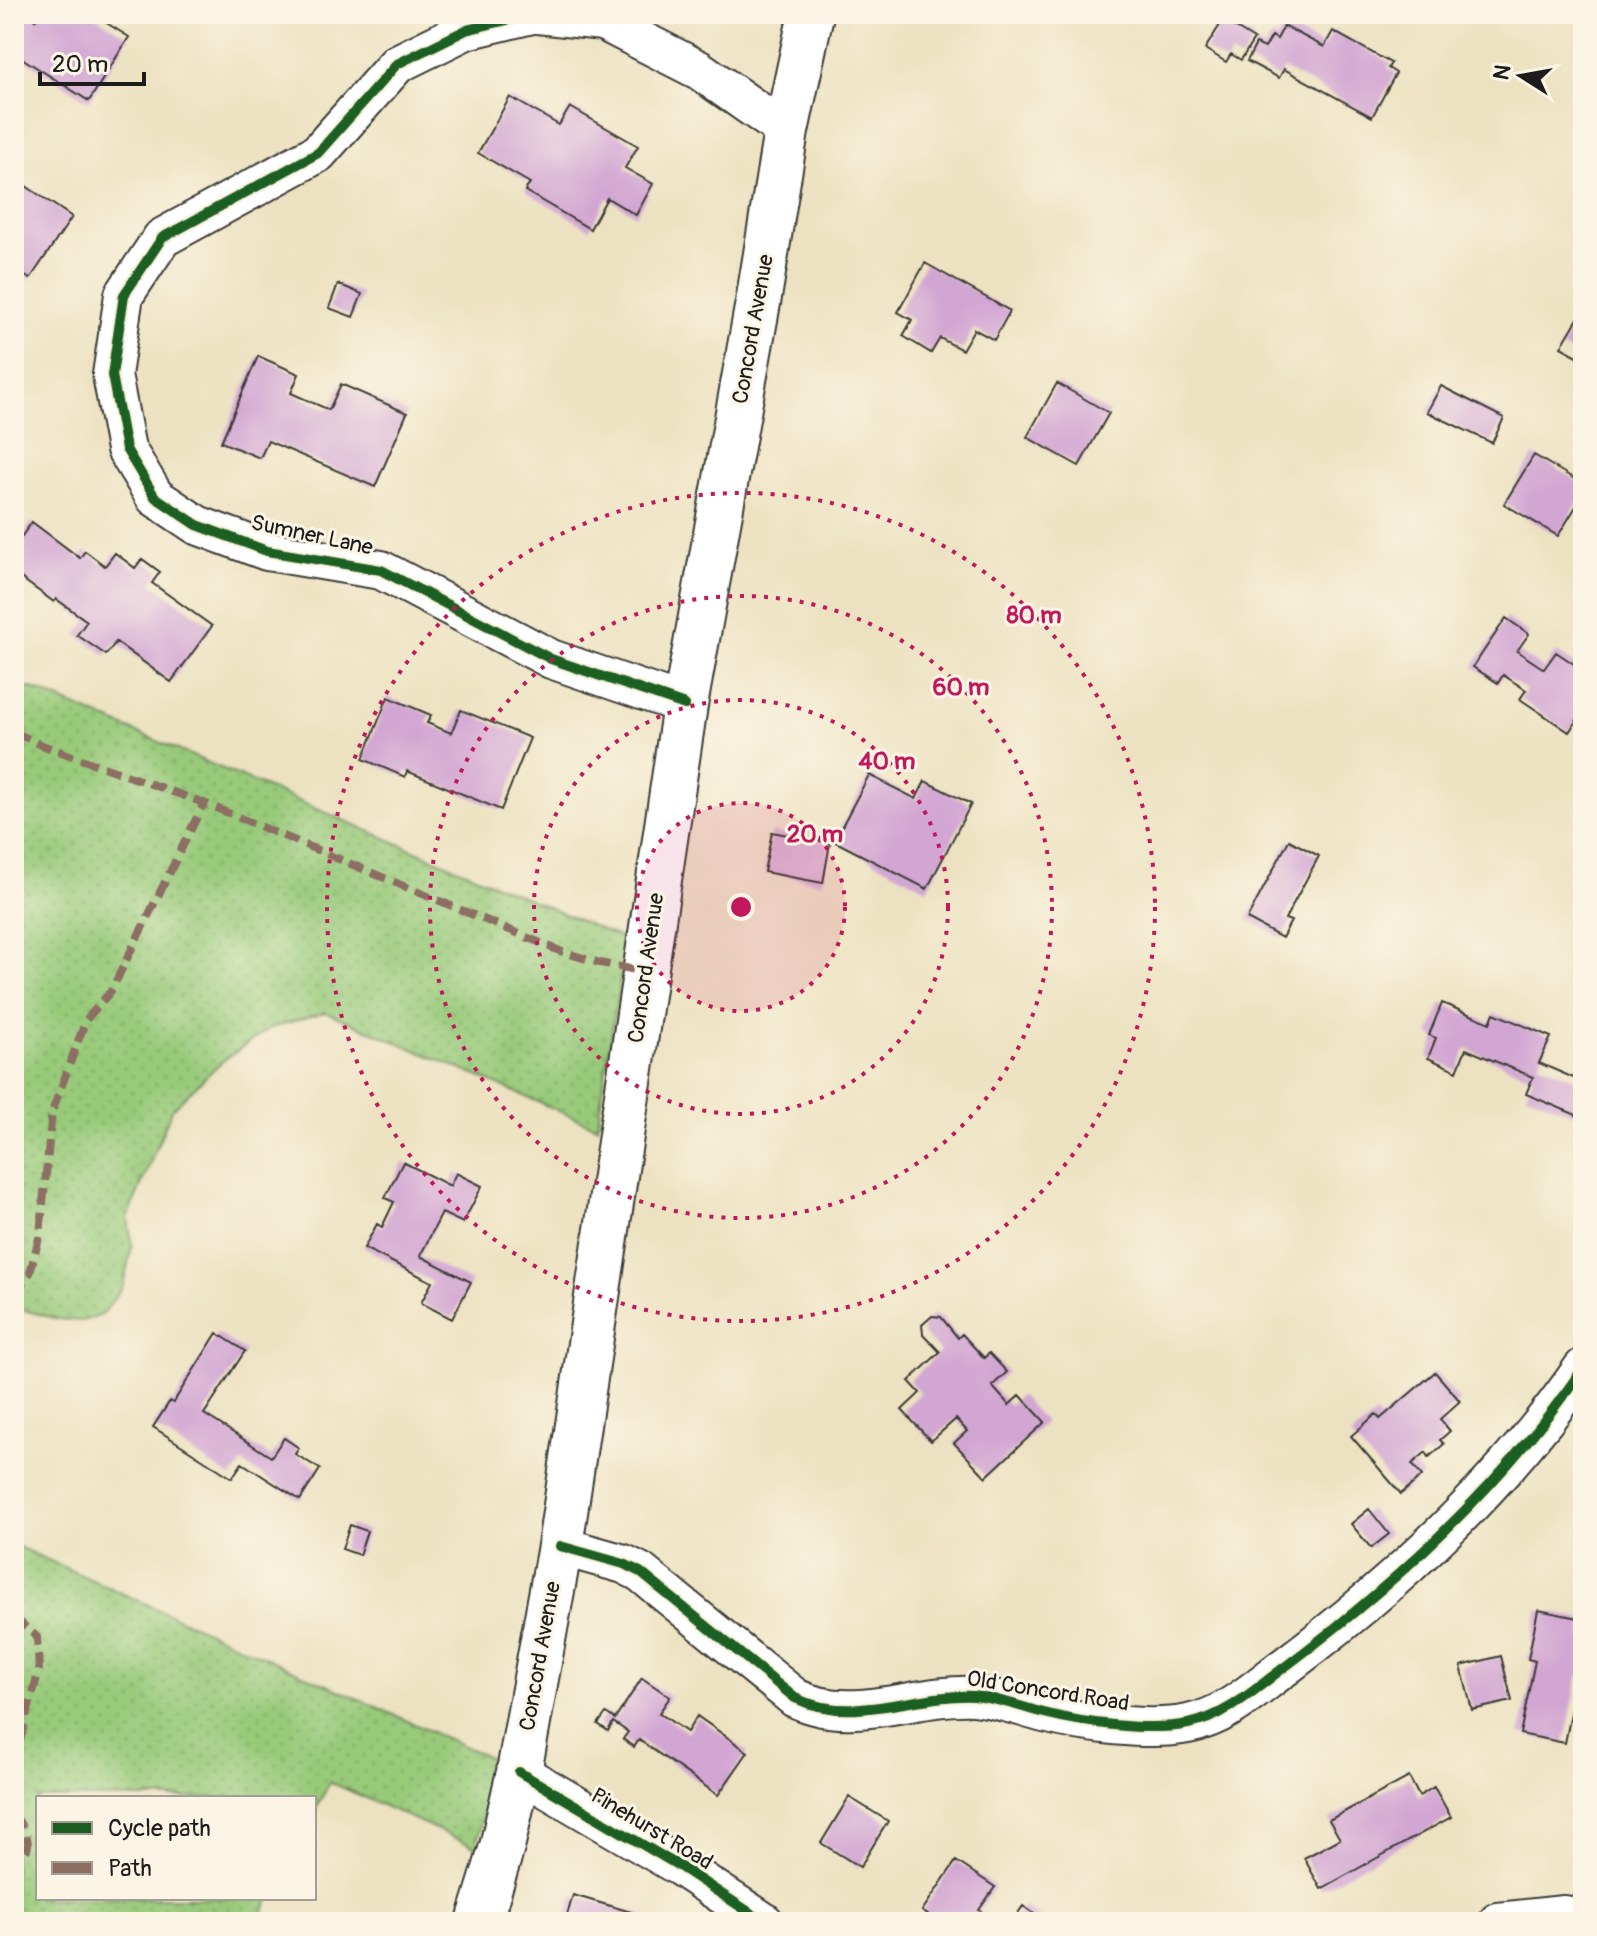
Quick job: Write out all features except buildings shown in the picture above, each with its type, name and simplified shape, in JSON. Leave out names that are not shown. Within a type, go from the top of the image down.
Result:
[{"type":"main road","name":"Concord Avenue","points":[[479,1922],[502,1847],[519,1772],[560,1546],[685,705],[786,131],[811,14]]},
{"type":"street","name":"Sumner Lane","points":[[685,705],[551,659],[381,570],[267,551],[197,525],[155,497],[126,449],[112,375],[124,295],[162,238],[318,153],[397,64],[466,30],[535,14],[603,21],[699,70],[786,131]]},
{"type":"street","name":"Old Concord Road","points":[[560,1546],[624,1564],[640,1572],[795,1698],[811,1705],[870,1709],[946,1697],[978,1696],[1091,1721],[1131,1725],[1188,1724],[1220,1713],[1240,1700],[1341,1625],[1397,1576],[1505,1467],[1556,1408],[1583,1368]]},
{"type":"street","name":"Pinehurst Road","points":[[519,1772],[679,1866],[764,1922]]},
{"type":"street","points":[[1498,1922],[1564,1915],[1583,1918]]},
{"type":"green space","points":[[32,688],[626,940],[597,1127],[326,1012],[270,1028],[220,1063],[172,1109],[128,1217],[132,1246],[123,1286],[102,1315],[82,1321],[58,1319],[19,1309],[14,1320],[14,689]]},
{"type":"green space","points":[[14,1545],[495,1760],[476,1847],[330,1782],[316,1808],[316,1796],[36,1796],[36,1900],[269,1900],[258,1922],[14,1922]]},
{"type":"marked path","points":[[14,732],[39,744],[204,803],[560,951],[646,972]]},
{"type":"marked path","points":[[14,1294],[30,1273],[40,1234],[52,1112],[86,1020],[111,991],[204,803]]},
{"type":"marked path","points":[[14,1617],[37,1637],[39,1670],[14,1763]]},
{"type":"marked path","points":[[14,1815],[28,1840],[26,1852],[14,1860]]},
{"type":"cycle path","points":[[532,14],[466,30],[397,64],[318,153],[162,238],[124,295],[112,375],[126,449],[155,497],[197,525],[267,551],[381,570],[551,659],[685,705]]},
{"type":"cycle path","points":[[560,1546],[624,1564],[640,1572],[795,1698],[817,1706],[861,1709],[951,1696],[974,1696],[1096,1723],[1136,1727],[1188,1724],[1215,1715],[1252,1692],[1328,1634],[1408,1565],[1484,1491],[1583,1368]]},
{"type":"cycle path","points":[[519,1772],[679,1866],[764,1922]]}]
